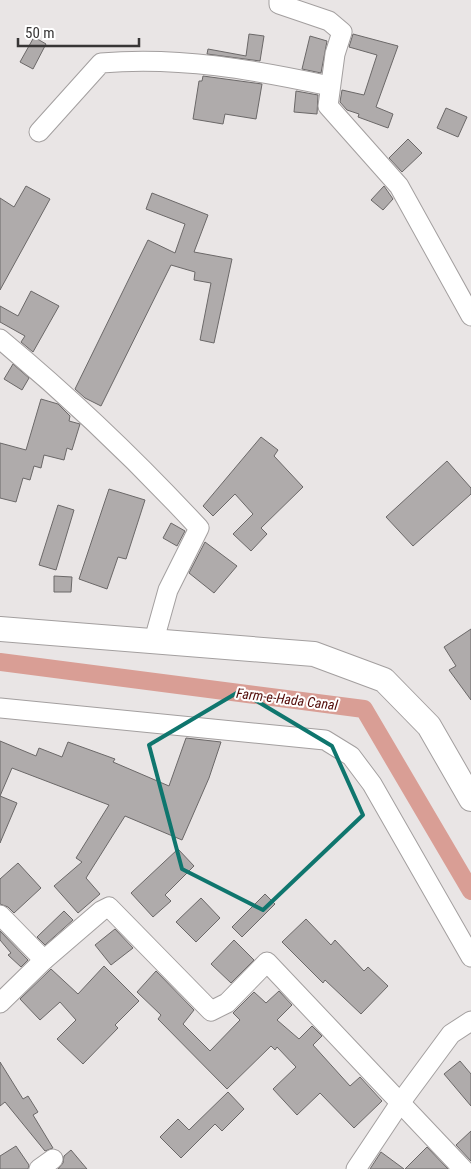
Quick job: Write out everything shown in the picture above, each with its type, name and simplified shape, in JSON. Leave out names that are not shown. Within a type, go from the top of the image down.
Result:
[{"type":"street","points":[[274,1],[329,21],[342,32],[330,86],[328,106],[399,186],[471,316]]},
{"type":"street","points":[[39,132],[102,63],[137,60],[240,68],[330,86]]},
{"type":"street","points":[[0,340],[54,384],[154,479],[199,528],[168,590],[154,640]]},
{"type":"street","points":[[0,629],[314,654],[384,680],[429,726],[471,799]]},
{"type":"street","points":[[0,708],[325,740],[351,756],[372,784],[471,957]]},
{"type":"street","points":[[0,1003],[44,960],[101,911],[109,907],[211,1012],[228,1003],[267,962],[463,1169]]},
{"type":"street","points":[[0,915],[44,960]]},
{"type":"street","points":[[356,1169],[400,1103],[452,1034],[471,1021]]},
{"type":"highlighted area","points":[[240,691],[332,746],[363,815],[263,910],[182,869],[149,745]]},
{"type":"building","points":[[249,34],[264,36],[260,61],[207,54],[208,49],[246,56]]},
{"type":"building","points":[[353,34],[398,46],[376,107],[393,114],[388,128],[358,117],[359,114],[347,110],[340,102],[342,90],[364,95],[377,55],[349,47]]},
{"type":"building","points":[[310,36],[327,41],[321,73],[302,69]]},
{"type":"building","points":[[34,37],[46,44],[33,69],[20,62]]},
{"type":"building","points":[[203,76],[262,84],[256,119],[225,114],[223,124],[193,119],[199,81],[202,81]]},
{"type":"building","points":[[296,91],[318,95],[317,114],[294,112]]},
{"type":"building","points":[[446,108],[467,117],[458,137],[437,128]]},
{"type":"building","points":[[408,139],[422,153],[402,172],[389,158]]},
{"type":"building","points":[[26,186],[50,199],[0,290],[0,198],[14,207]]},
{"type":"building","points":[[384,186],[393,199],[383,210],[371,200]]},
{"type":"building","points":[[152,193],[208,215],[194,252],[232,259],[214,343],[200,340],[211,283],[194,280],[195,272],[171,265],[101,406],[85,398],[75,389],[148,240],[175,253],[185,224],[146,209]]},
{"type":"building","points":[[31,291],[59,306],[33,352],[21,342],[25,336],[0,322],[0,306],[18,316]]},
{"type":"building","points":[[13,364],[29,378],[22,390],[4,379]]},
{"type":"building","points":[[41,399],[58,404],[70,416],[69,421],[80,424],[72,450],[67,448],[64,460],[44,455],[41,468],[34,466],[30,480],[23,478],[16,502],[0,498],[0,443],[26,450]]},
{"type":"building","points":[[261,437],[278,450],[274,456],[303,487],[261,528],[267,534],[251,551],[233,534],[253,514],[235,494],[213,516],[203,506]]},
{"type":"building","points":[[447,461],[471,488],[471,494],[413,546],[386,517]]},
{"type":"building","points":[[109,489],[145,500],[126,559],[118,557],[107,589],[79,579]]},
{"type":"building","points":[[58,505],[74,510],[56,570],[39,565]]},
{"type":"building","points":[[171,523],[185,531],[177,546],[163,538]]},
{"type":"building","points":[[205,542],[237,566],[214,593],[189,573]]},
{"type":"building","points":[[54,576],[72,577],[71,592],[54,592]]},
{"type":"building","points":[[471,629],[471,700],[449,670],[456,666],[444,647]]},
{"type":"building","points":[[186,738],[221,742],[209,778],[182,840],[125,816],[86,878],[100,894],[78,913],[54,886],[82,862],[76,858],[109,805],[12,768],[0,796],[0,741],[36,756],[39,748],[62,757],[68,742],[115,759],[113,762],[169,786]]},
{"type":"building","points":[[0,796],[17,803],[0,843]]},
{"type":"building","points":[[178,849],[194,866],[165,895],[171,901],[153,917],[131,893]]},
{"type":"building","points":[[18,863],[41,888],[14,913],[8,907],[0,904],[0,879]]},
{"type":"building","points":[[265,894],[275,904],[242,937],[232,927]]},
{"type":"building","points":[[201,898],[220,918],[196,942],[176,922]]},
{"type":"building","points":[[64,911],[73,920],[45,945],[37,937]]},
{"type":"building","points":[[306,919],[331,945],[335,940],[364,971],[368,967],[388,986],[361,1014],[325,980],[323,983],[282,942]]},
{"type":"building","points":[[115,929],[133,948],[111,965],[95,945]]},
{"type":"building","points":[[0,931],[28,960],[21,967],[8,955],[11,953],[0,940]]},
{"type":"building","points":[[234,940],[254,960],[231,983],[211,964]]},
{"type":"building","points":[[104,966],[139,1001],[115,1025],[118,1028],[83,1064],[57,1039],[76,1020],[60,1002],[40,1020],[20,999],[51,969],[78,994]]},
{"type":"building","points":[[156,971],[194,1010],[183,1024],[210,1051],[240,1020],[233,1013],[254,992],[266,1003],[279,991],[292,1005],[277,1020],[299,1039],[312,1026],[322,1036],[313,1045],[350,1086],[360,1077],[382,1101],[354,1128],[320,1093],[297,1115],[273,1089],[296,1067],[277,1047],[275,1050],[271,1046],[227,1089],[158,1019],[161,1015],[137,992]]},
{"type":"building","points":[[460,1061],[471,1074],[471,1106],[444,1074]]},
{"type":"building","points":[[0,1062],[23,1099],[28,1096],[38,1112],[33,1115],[53,1148],[45,1151],[5,1102],[0,1106]]},
{"type":"building","points":[[228,1092],[244,1109],[222,1131],[215,1124],[181,1158],[160,1137],[178,1119],[189,1130]]},
{"type":"building","points":[[471,1131],[471,1161],[456,1145]]},
{"type":"building","points":[[16,1146],[29,1165],[28,1169],[0,1169],[0,1156]]},
{"type":"building","points":[[427,1147],[448,1169],[405,1169]]},
{"type":"building","points":[[71,1150],[87,1169],[58,1169],[63,1163],[64,1156]]},
{"type":"building","points":[[381,1152],[404,1169],[370,1169]]},
{"type":"waterway","name":"Farm-e-Hada Canal","points":[[0,662],[364,709],[471,891]]}]
